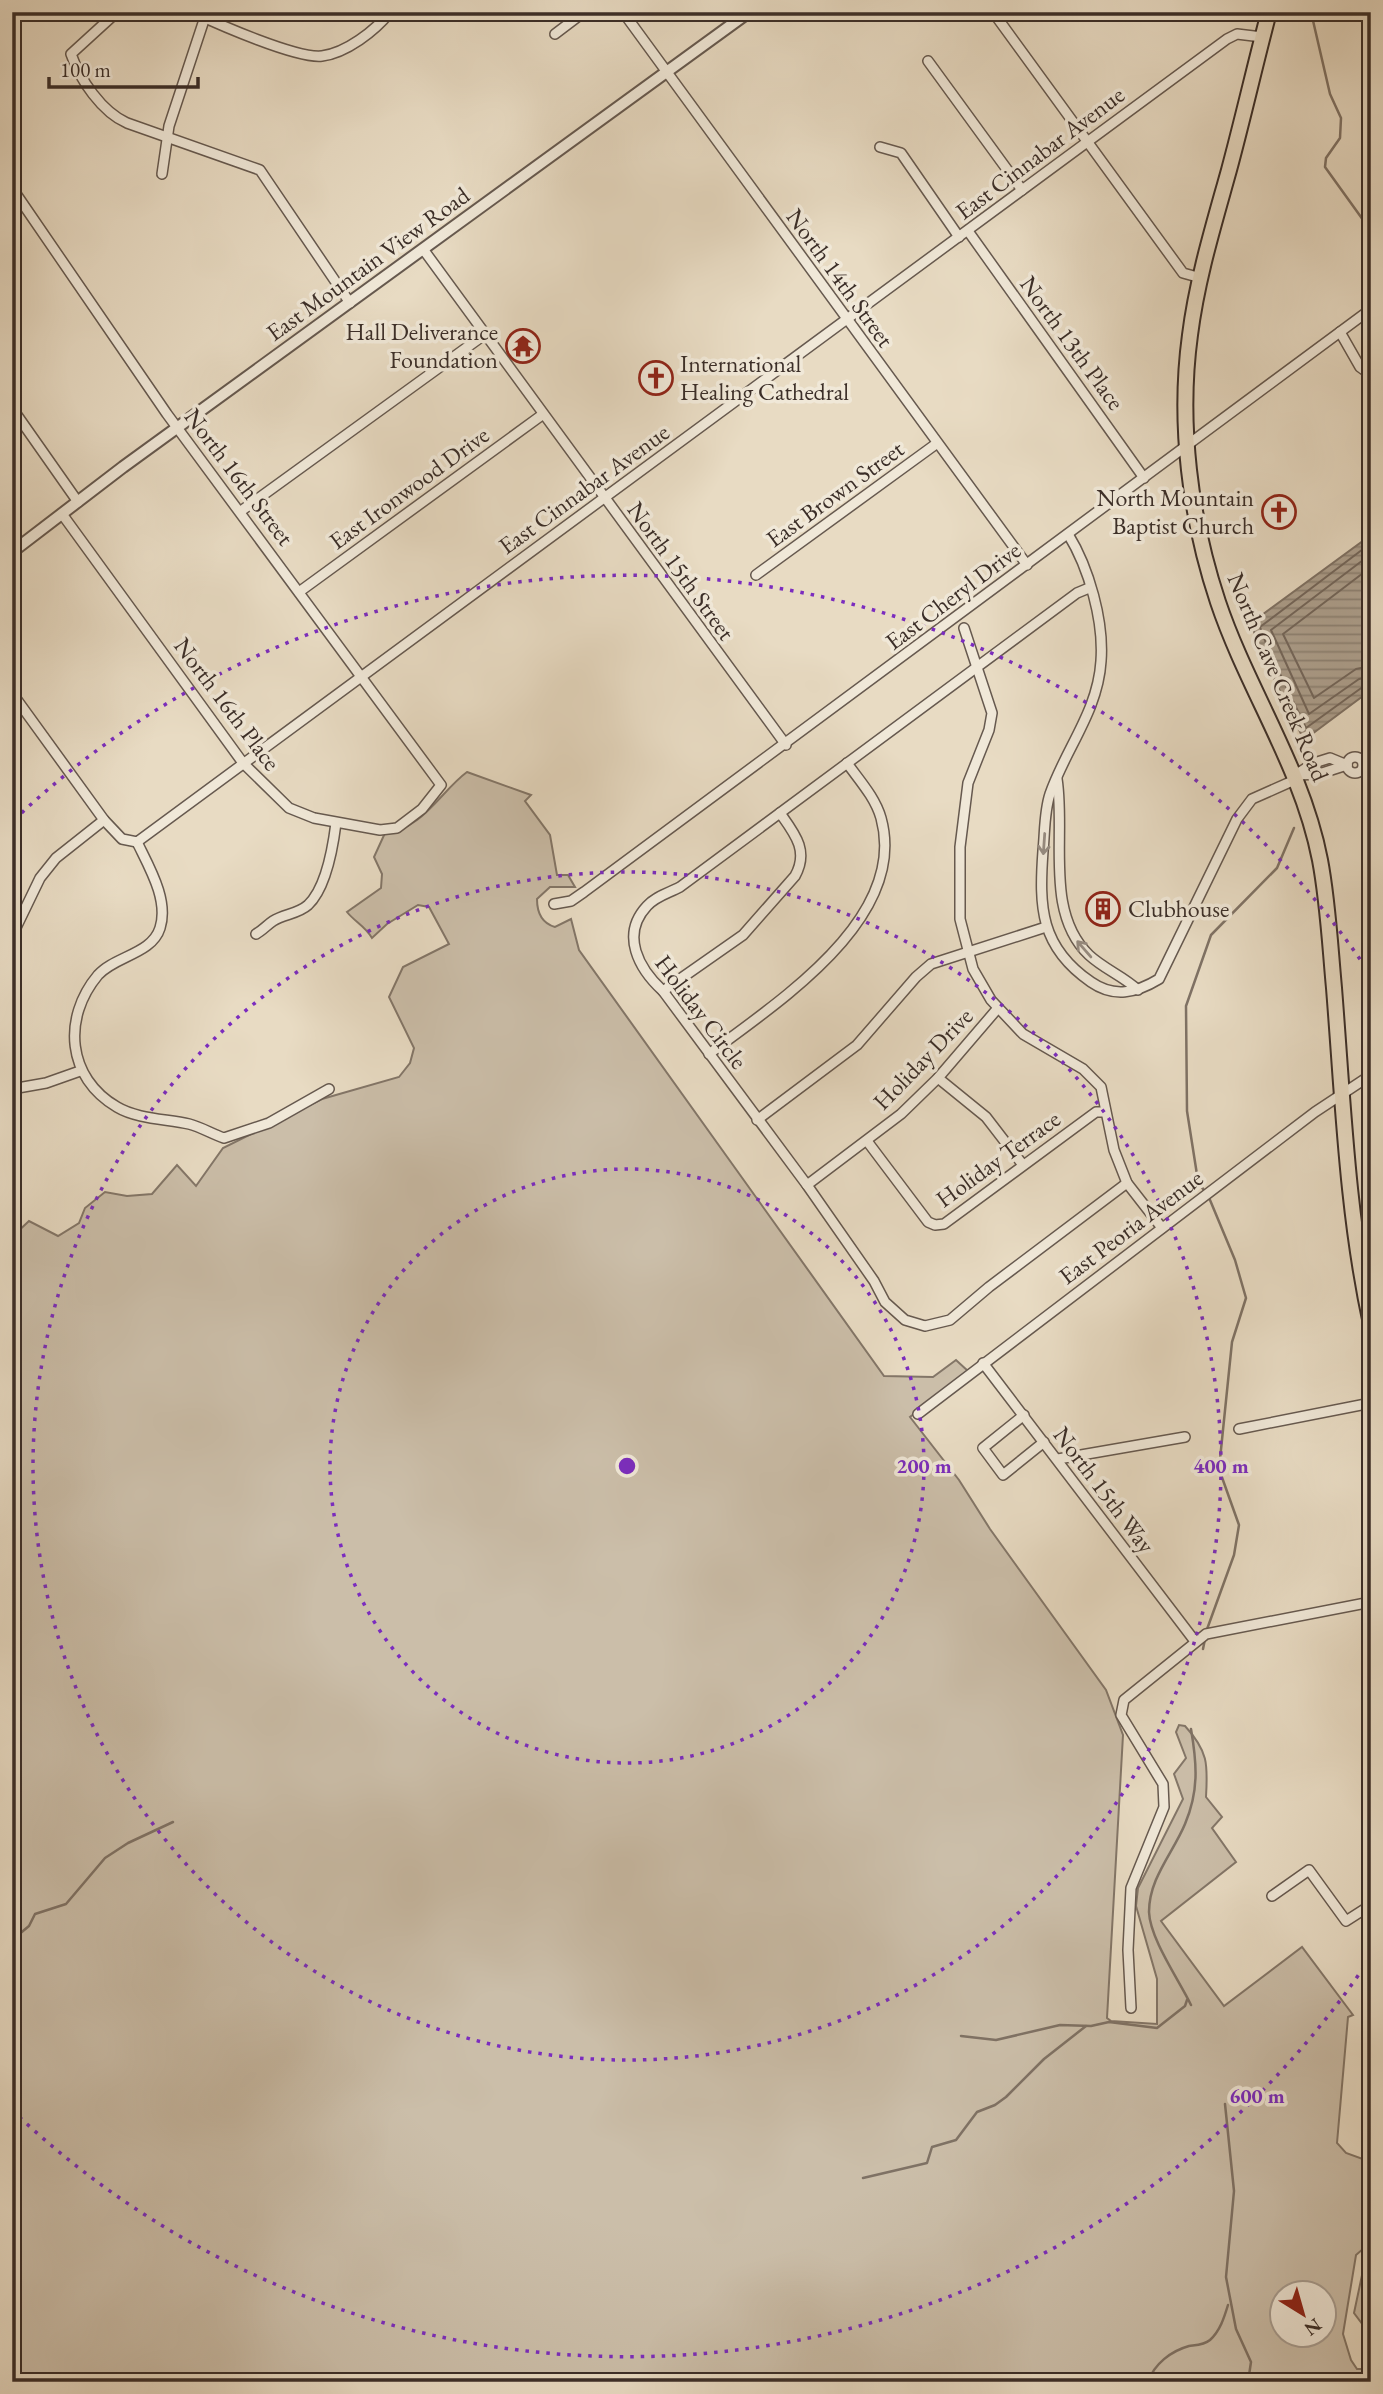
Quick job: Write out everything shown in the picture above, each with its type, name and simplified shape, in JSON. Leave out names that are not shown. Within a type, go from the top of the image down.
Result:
[{"type":"main road","name":"North Cave Creek Road","points":[[1269,12],[1201,278],[1189,338],[1188,446],[1196,521],[1219,604],[1311,817],[1327,901],[1355,1232],[1371,1324]]},
{"type":"street","points":[[117,12],[71,54],[75,65],[114,117],[260,170],[350,303]]},
{"type":"street","points":[[192,12],[206,15],[299,53],[319,57],[340,51],[390,12]]},
{"type":"street","points":[[555,34],[584,12]]},
{"type":"street","name":"North 14th Street","points":[[624,12],[936,444],[1027,565]]},
{"type":"street","name":"East Mountain View Road","points":[[12,552],[749,12]]},
{"type":"street","points":[[993,12],[1183,273],[1201,278]]},
{"type":"street","points":[[1365,12],[1371,21]]},
{"type":"street","points":[[162,174],[167,136],[206,15]]},
{"type":"street","name":"East Cinnabar Avenue","points":[[138,842],[1233,35],[1262,37]]},
{"type":"street","points":[[928,61],[1022,190]]},
{"type":"street","name":"North 13th Place","points":[[880,147],[901,153],[1144,478]]},
{"type":"street","name":"North 16th Street","points":[[12,188],[178,428],[441,785]]},
{"type":"street","name":"North 15th Street","points":[[423,249],[603,499],[786,745]]},
{"type":"street","name":"East Cheryl Drive","points":[[554,904],[571,901],[786,745],[1371,309]]},
{"type":"street","points":[[1340,332],[1360,367],[1371,375]]},
{"type":"street","points":[[241,511],[484,335]]},
{"type":"street","points":[[12,408],[78,502]]},
{"type":"street","name":"East Ironwood Drive","points":[[299,592],[542,415]]},
{"type":"street","name":"East Brown Street","points":[[756,575],[936,444]]},
{"type":"street","name":"North 16th Place","points":[[62,514],[243,764],[289,808],[336,823],[380,830],[397,828],[422,809],[441,785]]},
{"type":"street","points":[[1068,534],[1077,549],[1097,617],[1101,660],[1096,697],[1057,777],[1046,816],[1041,912],[1062,956],[1097,987],[1117,993],[1138,990],[1161,975],[1237,819],[1252,799],[1296,777],[1314,763],[1330,758],[1347,765],[1351,773],[1357,773],[1371,756]]},
{"type":"street","name":"Holiday Circle","points":[[1089,588],[1077,593],[680,887],[654,900],[639,917],[633,943],[639,963],[663,991],[807,1185],[874,1281],[885,1302],[905,1320],[925,1326],[950,1320],[989,1287],[1127,1183]]},
{"type":"street","points":[[964,628],[979,666],[992,713],[989,730],[971,771],[962,820],[958,897],[967,950],[977,977],[998,1008],[1033,1041],[1094,1079],[1101,1087],[1114,1150],[1127,1183],[1162,1228]]},
{"type":"street","points":[[12,693],[104,820],[122,839],[138,842],[157,885],[162,911],[160,929],[148,946],[99,975],[82,1002],[73,1040],[80,1071],[101,1094],[124,1111],[192,1125],[224,1138],[269,1123],[329,1089]]},
{"type":"street","points":[[709,1054],[807,980],[869,904],[881,870],[884,835],[877,806],[847,763]]},
{"type":"street","points":[[1057,777],[1062,813],[1061,891],[1065,918],[1072,933],[1090,957],[1138,990]]},
{"type":"street","points":[[663,991],[743,935],[795,876],[801,865],[802,853],[796,835],[780,813]]},
{"type":"street","points":[[12,936],[40,878],[56,858],[104,820]]},
{"type":"street","points":[[256,934],[273,921],[295,913],[311,902],[328,860],[336,823]]},
{"type":"street","points":[[758,1120],[857,1045],[916,977],[931,964],[967,950],[1046,927]]},
{"type":"street","name":"Holiday Drive","points":[[807,1185],[901,1114],[938,1078],[998,1008]]},
{"type":"street","points":[[12,1089],[46,1083],[80,1071]]},
{"type":"street","name":"East Peoria Avenue","points":[[918,1414],[1342,1093],[1371,1075]]},
{"type":"street","points":[[938,1078],[986,1116],[1023,1165]]},
{"type":"street","name":"Holiday Terrace","points":[[867,1140],[928,1222],[935,1225],[944,1224],[1096,1112],[1105,1112]]},
{"type":"street","name":"North 15th Way","points":[[983,1363],[1194,1640]]},
{"type":"street","points":[[1240,1429],[1371,1403]]},
{"type":"street","points":[[1024,1415],[983,1448],[1003,1475],[1044,1442]]},
{"type":"street","points":[[1058,1459],[1185,1437]]},
{"type":"street","points":[[1131,2008],[1128,1950],[1131,1888],[1164,1807],[1163,1784],[1121,1715],[1124,1700],[1164,1670],[1194,1640],[1206,1634],[1371,1602]]},
{"type":"street","points":[[1272,1896],[1309,1870],[1346,1921],[1371,1905]]},
{"type":"shaded area","points":[[467,772],[531,795],[525,801],[550,835],[557,875],[568,875],[575,887],[550,887],[537,899],[541,916],[546,923],[555,927],[571,919],[579,950],[884,1376],[933,1377],[956,1360],[969,1372],[910,1417],[959,1480],[990,1529],[1106,1690],[1123,1735],[1107,2018],[1111,2021],[1157,2024],[1157,1979],[1136,1906],[1138,1888],[1183,1799],[1174,1774],[1186,1758],[1176,1732],[1179,1725],[1185,1726],[1198,1743],[1205,1758],[1206,1797],[1222,1817],[1212,1828],[1236,1862],[1161,1921],[1224,2006],[1302,1947],[1353,2015],[1348,2017],[1337,2143],[1346,2153],[1371,2162],[1371,2242],[1356,2255],[1343,2334],[1351,2360],[1357,2369],[1371,2369],[1371,2382],[12,2382],[12,1237],[29,1221],[58,1236],[79,1223],[85,1208],[105,1192],[127,1196],[152,1194],[177,1165],[196,1186],[223,1148],[322,1099],[399,1077],[410,1063],[414,1048],[389,997],[403,967],[449,944],[429,907],[418,905],[387,924],[372,938],[347,912],[381,888],[382,874],[374,857],[385,833],[410,825]]},
{"type":"shaded area","points":[[1371,2254],[1371,2325],[1363,2325],[1354,2313],[1365,2261]]},
{"type":"water","points":[[1371,535],[1371,690],[1304,740],[1261,652],[1251,623]]},
{"type":"waterway","points":[[1311,12],[1330,94],[1341,118],[1340,138],[1326,158],[1325,167],[1371,231]]},
{"type":"waterway","points":[[1206,1632],[1234,1555],[1239,1525],[1219,1469],[1232,1342],[1246,1298],[1235,1260],[1210,1200],[1198,1181],[1187,1111],[1186,1006],[1211,935],[1277,868],[1294,828]]},
{"type":"waterway","points":[[1203,1649],[1205,1639]]},
{"type":"waterway","points":[[1191,1729],[1195,1754],[1193,1800],[1180,1835],[1157,1877],[1149,1912],[1154,1934],[1191,2005]]},
{"type":"waterway","points":[[12,1964],[17,1936],[29,1926],[35,1914],[66,1904],[105,1858],[128,1843],[173,1822]]},
{"type":"waterway","points":[[961,2036],[996,2040],[1060,2025],[1091,2026],[1109,2022],[1157,2028],[1185,2006],[1187,2000]]},
{"type":"waterway","points":[[863,2178],[927,2163],[932,2147],[956,2140],[977,2112],[1006,2097],[1044,2059],[1086,2026]]},
{"type":"waterway","points":[[1225,2104],[1234,2191],[1226,2277],[1236,2329],[1251,2362],[1248,2382]]},
{"type":"waterway","points":[[1148,2382],[1154,2369],[1170,2355],[1182,2348],[1210,2340],[1219,2328],[1228,2305]]},
{"type":"waterway","points":[[359,2382],[366,2376]]},
{"type":"waterway","points":[[810,2382],[843,2376],[858,2382]]},
{"type":"place","name":"Hall Deliverance Foundation","points":[[523,346]]},
{"type":"place","name":"International Healing Cathedral","points":[[656,378]]},
{"type":"place","name":"North Mountain Baptist Church","points":[[1279,512]]},
{"type":"place","name":"Clubhouse","points":[[1103,909]]}]
